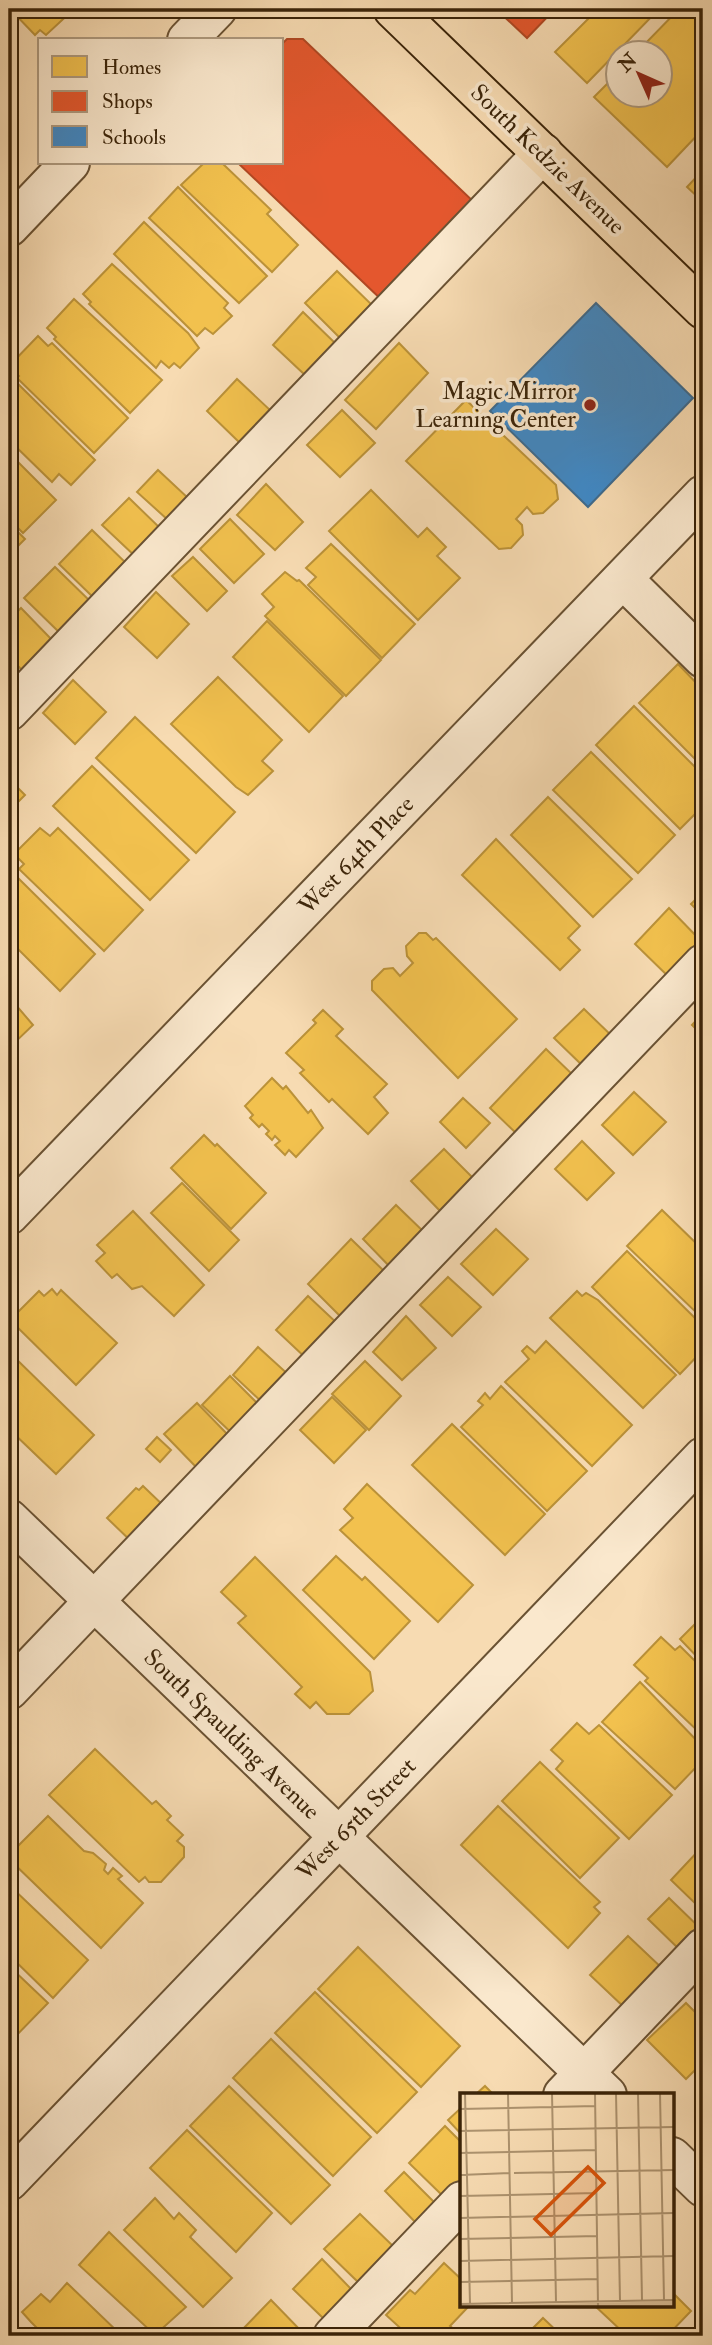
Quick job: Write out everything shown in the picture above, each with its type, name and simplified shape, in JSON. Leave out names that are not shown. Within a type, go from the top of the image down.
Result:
[{"type":"main road","name":"South Kedzie Avenue","points":[[393,9],[703,309]]},
{"type":"street","points":[[189,38],[217,9]]},
{"type":"street","points":[[9,711],[543,153]]},
{"type":"street","points":[[9,227],[69,164]]},
{"type":"street","name":"West 64th Place","points":[[9,1215],[623,579],[701,503]]},
{"type":"street","points":[[623,579],[703,658]]},
{"type":"street","points":[[9,1690],[703,964]]},
{"type":"street","name":"West 65th Street","points":[[9,2182],[703,1457]]},
{"type":"street","name":"South Spaulding Avenue","points":[[9,1519],[339,1837],[585,2087]]},
{"type":"street","points":[[585,2087],[703,1948]]},
{"type":"street","points":[[674,2159],[703,2187]]},
{"type":"street","points":[[333,2336],[460,2203]]},
{"type":"building: Homes","points":[[10,9],[74,9],[46,35],[40,30],[35,35]]},
{"type":"building: Homes","points":[[598,9],[659,9],[631,38],[604,38],[604,66],[587,83],[555,52]]},
{"type":"building: Homes","points":[[679,9],[703,9],[703,129],[667,167],[605,108],[674,108],[674,38],[651,38]]},
{"type":"building: Homes","points":[[604,87],[604,107],[594,97]]},
{"type":"building: Homes","points":[[203,164],[223,164],[271,210],[267,214],[298,245],[272,272],[181,185]]},
{"type":"building: Homes","points":[[703,170],[703,202],[687,187]]},
{"type":"building: Homes","points":[[178,187],[267,276],[239,303],[149,218]]},
{"type":"building: Homes","points":[[144,222],[228,303],[224,308],[232,316],[213,334],[205,328],[197,336],[114,254]]},
{"type":"building: Homes","points":[[112,264],[188,333],[199,348],[180,368],[174,363],[169,368],[161,361],[156,368],[89,304],[91,302],[83,294]]},
{"type":"building: Homes","points":[[337,271],[374,307],[342,340],[305,303]]},
{"type":"building: Homes","points":[[74,299],[162,380],[130,413],[54,339],[56,337],[47,328]]},
{"type":"building: Homes","points":[[303,312],[336,344],[305,375],[273,345]]},
{"type":"building: Homes","points":[[38,336],[48,346],[52,343],[128,418],[94,453],[17,378],[19,376],[9,366]]},
{"type":"building: Homes","points":[[399,343],[428,373],[376,429],[345,400]]},
{"type":"building: Homes","points":[[9,375],[95,460],[71,485],[59,474],[52,482],[9,440]]},
{"type":"building: Homes","points":[[237,379],[271,411],[241,444],[207,411]]},
{"type":"building: Homes","points":[[466,400],[556,485],[558,499],[543,513],[533,514],[527,507],[516,519],[522,525],[523,535],[511,548],[499,549],[406,461]]},
{"type":"building: Homes","points":[[342,410],[375,443],[340,477],[307,445]]},
{"type":"building: Homes","points":[[9,453],[56,500],[23,533],[9,519]]},
{"type":"building: Homes","points":[[158,470],[188,498],[168,520],[137,492]]},
{"type":"building: Homes","points":[[266,484],[303,522],[275,550],[237,515]]},
{"type":"building: Homes","points":[[371,490],[418,537],[427,528],[446,547],[437,556],[460,578],[418,620],[329,531]]},
{"type":"building: Homes","points":[[129,498],[162,530],[136,557],[102,525]]},
{"type":"building: Homes","points":[[230,519],[264,554],[234,583],[200,549]]},
{"type":"building: Homes","points":[[9,523],[25,539],[9,555]]},
{"type":"building: Homes","points":[[92,530],[130,567],[97,601],[59,564]]},
{"type":"building: Homes","points":[[331,544],[415,624],[382,658],[308,585],[316,577],[306,568]]},
{"type":"building: Homes","points":[[193,557],[227,591],[207,611],[172,576]]},
{"type":"building: Homes","points":[[55,567],[93,604],[62,635],[24,598]]},
{"type":"building: Homes","points":[[285,572],[299,580],[381,660],[346,696],[265,616],[274,607],[262,594]]},
{"type":"building: Homes","points":[[156,592],[189,624],[157,658],[124,627]]},
{"type":"building: Homes","points":[[21,608],[54,642],[23,671],[9,657],[9,620]]},
{"type":"building: Homes","points":[[267,621],[343,696],[309,732],[233,657]]},
{"type":"building: Homes","points":[[9,664],[21,677],[9,689]]},
{"type":"building: Homes","points":[[678,664],[703,690],[703,767],[639,703]]},
{"type":"building: Homes","points":[[218,677],[282,740],[262,761],[273,771],[248,795],[236,787],[171,724]]},
{"type":"building: Homes","points":[[73,680],[106,712],[75,744],[43,713]]},
{"type":"building: Homes","points":[[634,706],[703,775],[703,806],[680,829],[596,745]]},
{"type":"building: Homes","points":[[135,717],[235,812],[196,853],[96,758]]},
{"type":"building: Homes","points":[[591,752],[675,835],[638,873],[553,790]]},
{"type":"building: Homes","points":[[92,766],[189,860],[150,900],[53,806]]},
{"type":"building: Homes","points":[[9,779],[25,795],[9,811]]},
{"type":"building: Homes","points":[[548,797],[632,879],[593,917],[511,835]]},
{"type":"building: Homes","points":[[40,828],[50,836],[58,828],[143,910],[104,951],[19,869],[24,864],[14,854]]},
{"type":"building: Homes","points":[[496,839],[580,926],[568,938],[580,950],[560,970],[462,875]]},
{"type":"building: Homes","points":[[13,873],[95,954],[60,991],[15,946],[11,949],[9,947],[9,877]]},
{"type":"building: Homes","points":[[703,892],[703,916],[691,904]]},
{"type":"building: Homes","points":[[669,908],[703,943],[703,951],[674,982],[635,944]]},
{"type":"building: Homes","points":[[419,933],[426,933],[433,940],[436,938],[517,1019],[458,1078],[372,990],[372,981],[384,969],[393,968],[400,976],[413,963],[407,956],[406,946]]},
{"type":"building: Homes","points":[[9,997],[33,1025],[9,1048]]},
{"type":"building: Homes","points":[[584,1009],[615,1039],[585,1068],[554,1038]]},
{"type":"building: Homes","points":[[323,1010],[343,1029],[336,1036],[387,1084],[374,1097],[388,1113],[368,1134],[332,1099],[329,1102],[300,1073],[304,1070],[286,1053],[316,1023],[313,1020]]},
{"type":"building: Homes","points":[[703,1013],[703,1036],[692,1025]]},
{"type":"building: Homes","points":[[546,1049],[576,1078],[519,1136],[490,1108]]},
{"type":"building: Homes","points":[[272,1078],[283,1089],[286,1086],[308,1113],[311,1110],[323,1128],[296,1157],[289,1150],[285,1155],[275,1145],[280,1141],[275,1136],[272,1140],[266,1134],[269,1131],[262,1124],[259,1127],[250,1118],[253,1115],[245,1106]]},
{"type":"building: Homes","points":[[634,1092],[666,1122],[633,1155],[602,1125]]},
{"type":"building: Homes","points":[[463,1098],[490,1123],[466,1148],[440,1122]]},
{"type":"building: Homes","points":[[204,1135],[215,1146],[217,1144],[266,1193],[231,1229],[171,1168]]},
{"type":"building: Homes","points":[[582,1141],[614,1173],[587,1200],[555,1169]]},
{"type":"building: Homes","points":[[444,1149],[476,1181],[443,1214],[411,1181]]},
{"type":"building: Homes","points":[[182,1183],[239,1240],[209,1271],[151,1213]]},
{"type":"building: Homes","points":[[396,1205],[427,1235],[392,1269],[363,1239]]},
{"type":"building: Homes","points":[[662,1210],[703,1250],[703,1319],[627,1246]]},
{"type":"building: Homes","points":[[133,1211],[204,1285],[174,1316],[142,1286],[132,1289],[117,1274],[112,1278],[96,1261],[105,1253],[97,1245]]},
{"type":"building: Homes","points":[[496,1229],[528,1259],[493,1295],[461,1264]]},
{"type":"building: Homes","points":[[351,1239],[387,1274],[342,1318],[308,1284]]},
{"type":"building: Homes","points":[[627,1251],[703,1326],[703,1350],[680,1374],[592,1287]]},
{"type":"building: Homes","points":[[448,1277],[481,1307],[452,1336],[420,1305]]},
{"type":"building: Homes","points":[[52,1289],[57,1295],[61,1290],[117,1343],[76,1385],[10,1320],[39,1291],[44,1296]]},
{"type":"building: Homes","points":[[577,1291],[582,1296],[586,1293],[598,1300],[676,1375],[643,1408],[550,1318]]},
{"type":"building: Homes","points":[[308,1296],[340,1326],[308,1360],[276,1330]]},
{"type":"building: Homes","points":[[406,1316],[436,1348],[402,1380],[373,1352]]},
{"type":"building: Homes","points":[[546,1341],[632,1425],[592,1466],[505,1382],[529,1359],[522,1351],[527,1346],[535,1353]]},
{"type":"building: Homes","points":[[258,1347],[291,1377],[265,1405],[233,1375]]},
{"type":"building: Homes","points":[[9,1352],[94,1435],[56,1474],[9,1429]]},
{"type":"building: Homes","points":[[365,1361],[401,1396],[369,1430],[332,1394]]},
{"type":"building: Homes","points":[[230,1376],[264,1410],[237,1438],[202,1405]]},
{"type":"building: Homes","points":[[501,1386],[587,1471],[547,1511],[461,1427],[483,1405],[478,1401],[485,1393],[490,1399]]},
{"type":"building: Homes","points":[[332,1397],[366,1430],[334,1463],[300,1430]]},
{"type":"building: Homes","points":[[197,1403],[231,1438],[199,1470],[164,1434]]},
{"type":"building: Homes","points":[[452,1424],[545,1514],[505,1555],[412,1465]]},
{"type":"building: Homes","points":[[157,1437],[171,1450],[160,1462],[146,1449]]},
{"type":"building: Homes","points":[[367,1484],[473,1585],[438,1622],[340,1530],[353,1518],[344,1509]]},
{"type":"building: Homes","points":[[143,1486],[168,1510],[135,1545],[107,1518],[136,1488],[139,1490]]},
{"type":"building: Homes","points":[[336,1556],[362,1580],[365,1577],[410,1621],[374,1659],[303,1590]]},
{"type":"building: Homes","points":[[255,1557],[370,1672],[373,1691],[349,1714],[327,1714],[316,1702],[310,1708],[295,1694],[302,1687],[238,1623],[246,1616],[221,1592]]},
{"type":"building: Homes","points":[[703,1616],[703,1663],[680,1639]]},
{"type":"building: Homes","points":[[661,1637],[675,1650],[680,1646],[703,1669],[702,1735],[645,1681],[648,1678],[634,1665]]},
{"type":"building: Homes","points":[[640,1682],[703,1747],[703,1760],[675,1789],[602,1722]]},
{"type":"building: Homes","points":[[577,1723],[589,1734],[599,1725],[672,1795],[629,1839],[556,1769],[563,1761],[551,1750]]},
{"type":"building: Homes","points":[[95,1749],[152,1804],[156,1801],[171,1816],[167,1820],[183,1835],[177,1841],[184,1847],[184,1857],[161,1882],[149,1882],[145,1877],[139,1882],[49,1795]]},
{"type":"building: Homes","points":[[540,1762],[619,1838],[580,1878],[502,1801]]},
{"type":"building: Homes","points":[[498,1806],[600,1902],[594,1907],[600,1913],[568,1948],[461,1845]]},
{"type":"building: Homes","points":[[48,1816],[84,1851],[93,1853],[106,1864],[104,1870],[108,1874],[113,1868],[122,1876],[118,1879],[143,1903],[101,1948],[9,1859],[9,1855]]},
{"type":"building: Homes","points":[[701,1848],[703,1850],[703,1911],[671,1880]]},
{"type":"building: Homes","points":[[9,1885],[88,1960],[53,1998],[9,1955]]},
{"type":"building: Homes","points":[[669,1898],[702,1930],[681,1951],[648,1919]]},
{"type":"building: Homes","points":[[628,1936],[664,1970],[626,2009],[590,1975]]},
{"type":"building: Homes","points":[[358,1947],[460,2046],[421,2087],[318,1989]]},
{"type":"building: Homes","points":[[9,1966],[48,2003],[9,2043]]},
{"type":"building: Homes","points":[[315,1992],[417,2092],[377,2133],[275,2033]]},
{"type":"building: Homes","points":[[686,2003],[703,2020],[703,2062],[686,2079],[647,2040]]},
{"type":"building: Homes","points":[[271,2039],[371,2137],[333,2176],[233,2078]]},
{"type":"building: Homes","points":[[229,2086],[330,2185],[291,2224],[190,2126]]},
{"type":"building: Homes","points":[[485,2086],[492,2093],[477,2093]]},
{"type":"building: Homes","points":[[460,2109],[460,2133],[448,2120]]},
{"type":"building: Homes","points":[[445,2126],[460,2141],[460,2183],[445,2198],[409,2163]]},
{"type":"building: Homes","points":[[187,2130],[272,2213],[236,2252],[150,2168]]},
{"type":"building: Homes","points":[[404,2172],[438,2206],[419,2226],[385,2191]]},
{"type":"building: Homes","points":[[155,2198],[174,2219],[179,2213],[196,2230],[190,2237],[232,2278],[203,2307],[124,2230]]},
{"type":"building: Homes","points":[[360,2214],[395,2248],[359,2283],[324,2249]]},
{"type":"building: Homes","points":[[109,2232],[186,2307],[155,2335],[79,2265]]},
{"type":"building: Homes","points":[[322,2259],[352,2290],[323,2318],[293,2289]]},
{"type":"building: Homes","points":[[444,2263],[460,2278],[460,2306],[469,2306],[450,2326],[456,2331],[451,2336],[409,2336],[386,2315],[410,2290],[415,2294]]},
{"type":"building: Homes","points":[[67,2283],[120,2334],[118,2336],[45,2336],[22,2312],[41,2294],[50,2302]]},
{"type":"building: Homes","points":[[674,2294],[691,2311],[667,2336],[627,2336],[595,2306],[674,2306]]},
{"type":"building: Homes","points":[[271,2300],[306,2336],[238,2334]]},
{"type":"building: Homes","points":[[543,2318],[562,2336],[525,2336]]},
{"type":"building: Shops","points":[[496,9],[555,9],[527,38]]},
{"type":"building: Shops","points":[[287,39],[303,39],[478,206],[385,303],[239,164],[284,164],[284,42]]},
{"type":"building: Schools","points":[[596,303],[693,398],[588,507],[490,411]]},
{"type":"place","name":"Magic Mirror Learning Center","points":[[590,405]]}]
